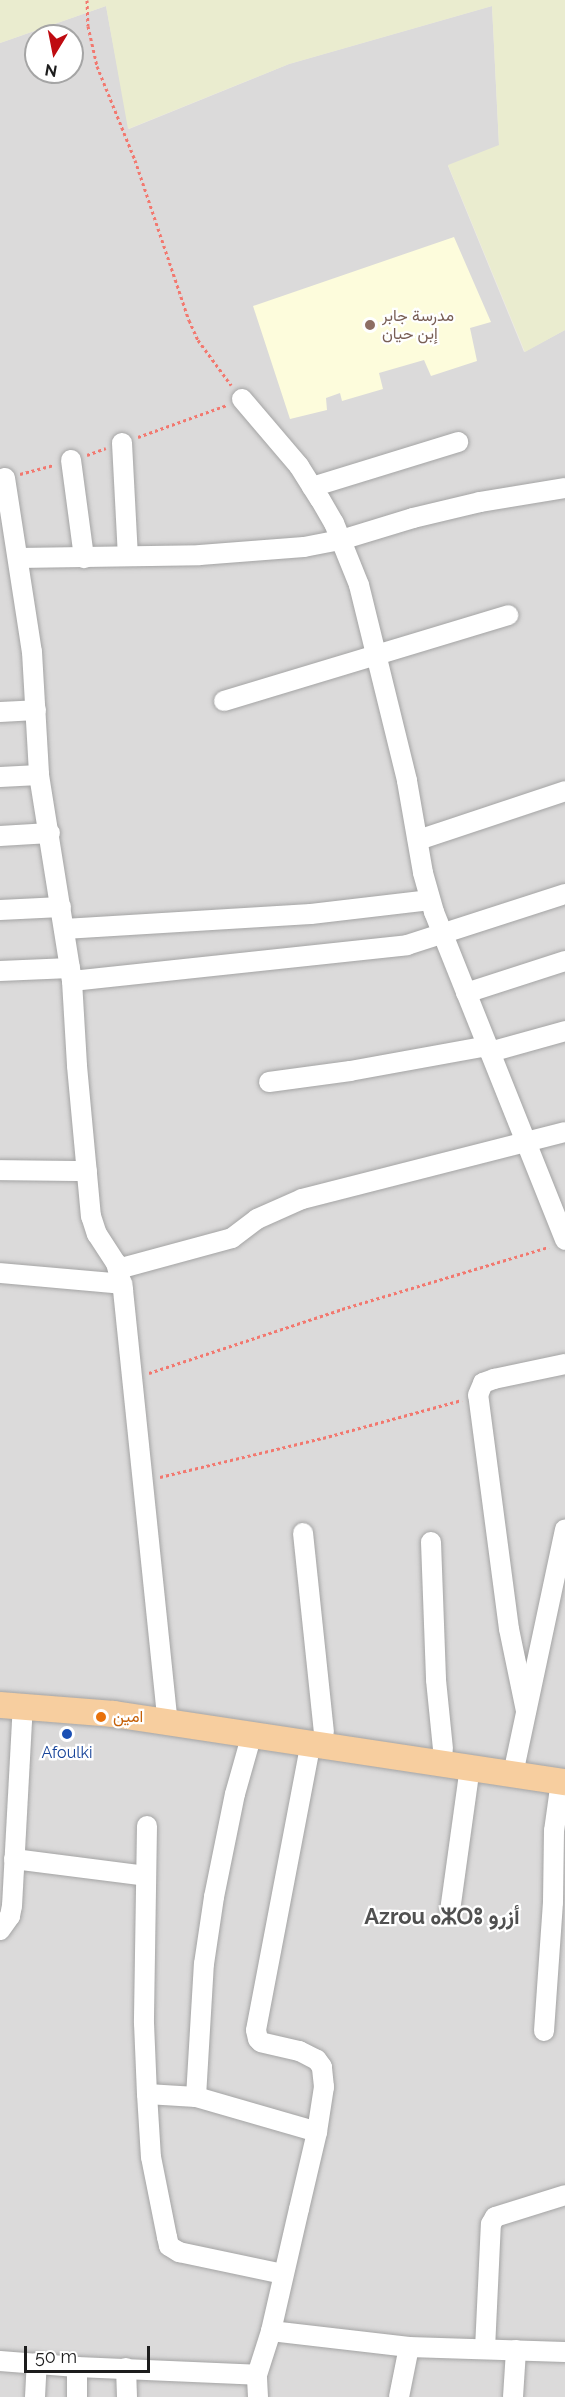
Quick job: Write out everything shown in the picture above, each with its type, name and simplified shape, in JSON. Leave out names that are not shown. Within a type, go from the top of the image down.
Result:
[{"type":"main road","points":[[0,1692],[317,1738],[470,1767],[515,1767]]},
{"type":"main road","points":[[11,1705],[168,1716],[252,1734],[443,1749],[515,1767],[564,1776]]},
{"type":"street","points":[[242,399],[299,466],[341,540],[359,585],[407,781],[430,900],[441,933],[526,1142],[559,1243]]},
{"type":"street","points":[[312,487],[458,442]]},
{"type":"street","points":[[122,443],[128,556]]},
{"type":"street","points":[[71,460],[84,558]]},
{"type":"street","points":[[4,478],[32,652],[39,775],[71,974],[91,1216],[97,1234],[120,1276],[133,1378],[168,1716]]},
{"type":"street","points":[[18,558],[256,552],[341,540],[413,518],[469,505],[565,488]]},
{"type":"street","points":[[224,701],[508,615]]},
{"type":"street","points":[[0,712],[36,710]]},
{"type":"street","points":[[0,777],[39,775]]},
{"type":"street","points":[[418,840],[565,791]]},
{"type":"street","points":[[0,836],[50,833]]},
{"type":"street","points":[[0,971],[71,974],[146,971],[396,947],[565,894]]},
{"type":"street","points":[[64,929],[311,914],[430,900]]},
{"type":"street","points":[[0,910],[61,907]]},
{"type":"street","points":[[466,993],[565,961]]},
{"type":"street","points":[[269,1082],[489,1049],[565,1031]]},
{"type":"street","points":[[0,1274],[120,1276],[232,1238],[257,1219],[302,1199],[565,1132]]},
{"type":"street","points":[[0,1170],[87,1171]]},
{"type":"street","points":[[526,1711],[509,1629],[493,1494],[478,1395],[483,1383],[494,1379],[565,1364]]},
{"type":"street","points":[[515,1767],[565,1529]]},
{"type":"street","points":[[258,2397],[257,2375],[271,2331],[317,2132],[324,2087],[322,2067],[309,2055],[261,2042],[256,2030],[317,1738],[303,1533]]},
{"type":"street","points":[[430,1542],[436,1680],[443,1749]]},
{"type":"street","points":[[0,1930],[10,1916],[14,1859],[9,1793],[11,1705]]},
{"type":"street","points":[[196,2097],[204,1964],[214,1897],[235,1794],[252,1734]]},
{"type":"street","points":[[450,1911],[470,1767]]},
{"type":"street","points":[[544,2031],[553,1902],[554,1831],[564,1776]]},
{"type":"street","points":[[147,1826],[144,2023],[147,2094],[152,2157],[170,2246],[185,2254],[283,2274]]},
{"type":"street","points":[[14,1859],[146,1876]]},
{"type":"street","points":[[147,2094],[196,2097],[317,2132]]},
{"type":"street","points":[[485,2349],[491,2224],[495,2217],[565,2195]]},
{"type":"street","points":[[271,2331],[409,2347],[565,2352]]},
{"type":"street","points":[[399,2397],[409,2347]]},
{"type":"street","points":[[513,2397],[516,2350]]},
{"type":"street","points":[[0,2361],[77,2367],[257,2375]]},
{"type":"street","points":[[36,2397],[37,2363]]},
{"type":"street","points":[[77,2367],[77,2397]]},
{"type":"street","points":[[126,2368],[127,2397]]},
{"type":"path","points":[[87,0],[88,26],[96,66],[135,160],[189,320],[198,339],[242,399]]},
{"type":"path","points":[[133,1378],[342,1309],[559,1243]]},
{"type":"path","points":[[143,1482],[323,1438],[478,1395]]},
{"type":"shaded area","points":[[0,0],[565,0],[565,330],[525,352],[448,165],[499,145],[492,6],[289,64],[128,129],[106,6],[54,24],[24,24],[24,35],[0,43]]},
{"type":"shaded area","points":[[106,6],[129,129],[289,64],[492,6],[499,146],[448,166],[524,352],[565,330],[565,2397],[0,2397],[0,43],[24,35],[24,84],[84,84],[84,24],[54,24]]},
{"type":"shaded area","name":"مدرسة جابر إبن حيان","points":[[454,237],[491,322],[470,328],[477,361],[431,376],[424,360],[379,373],[383,389],[342,401],[340,393],[326,398],[327,410],[290,419],[253,306]]},
{"type":"place","name":"مدرسة جابر إبن حيان","points":[[370,325]]},
{"type":"place","name":"امين","points":[[101,1717]]},
{"type":"place","name":"Afoulki","points":[[67,1734]]},
{"type":"district","name":"Azrou ⴰⵣⵔⵓ أزرو","points":[[442,1917]]}]
